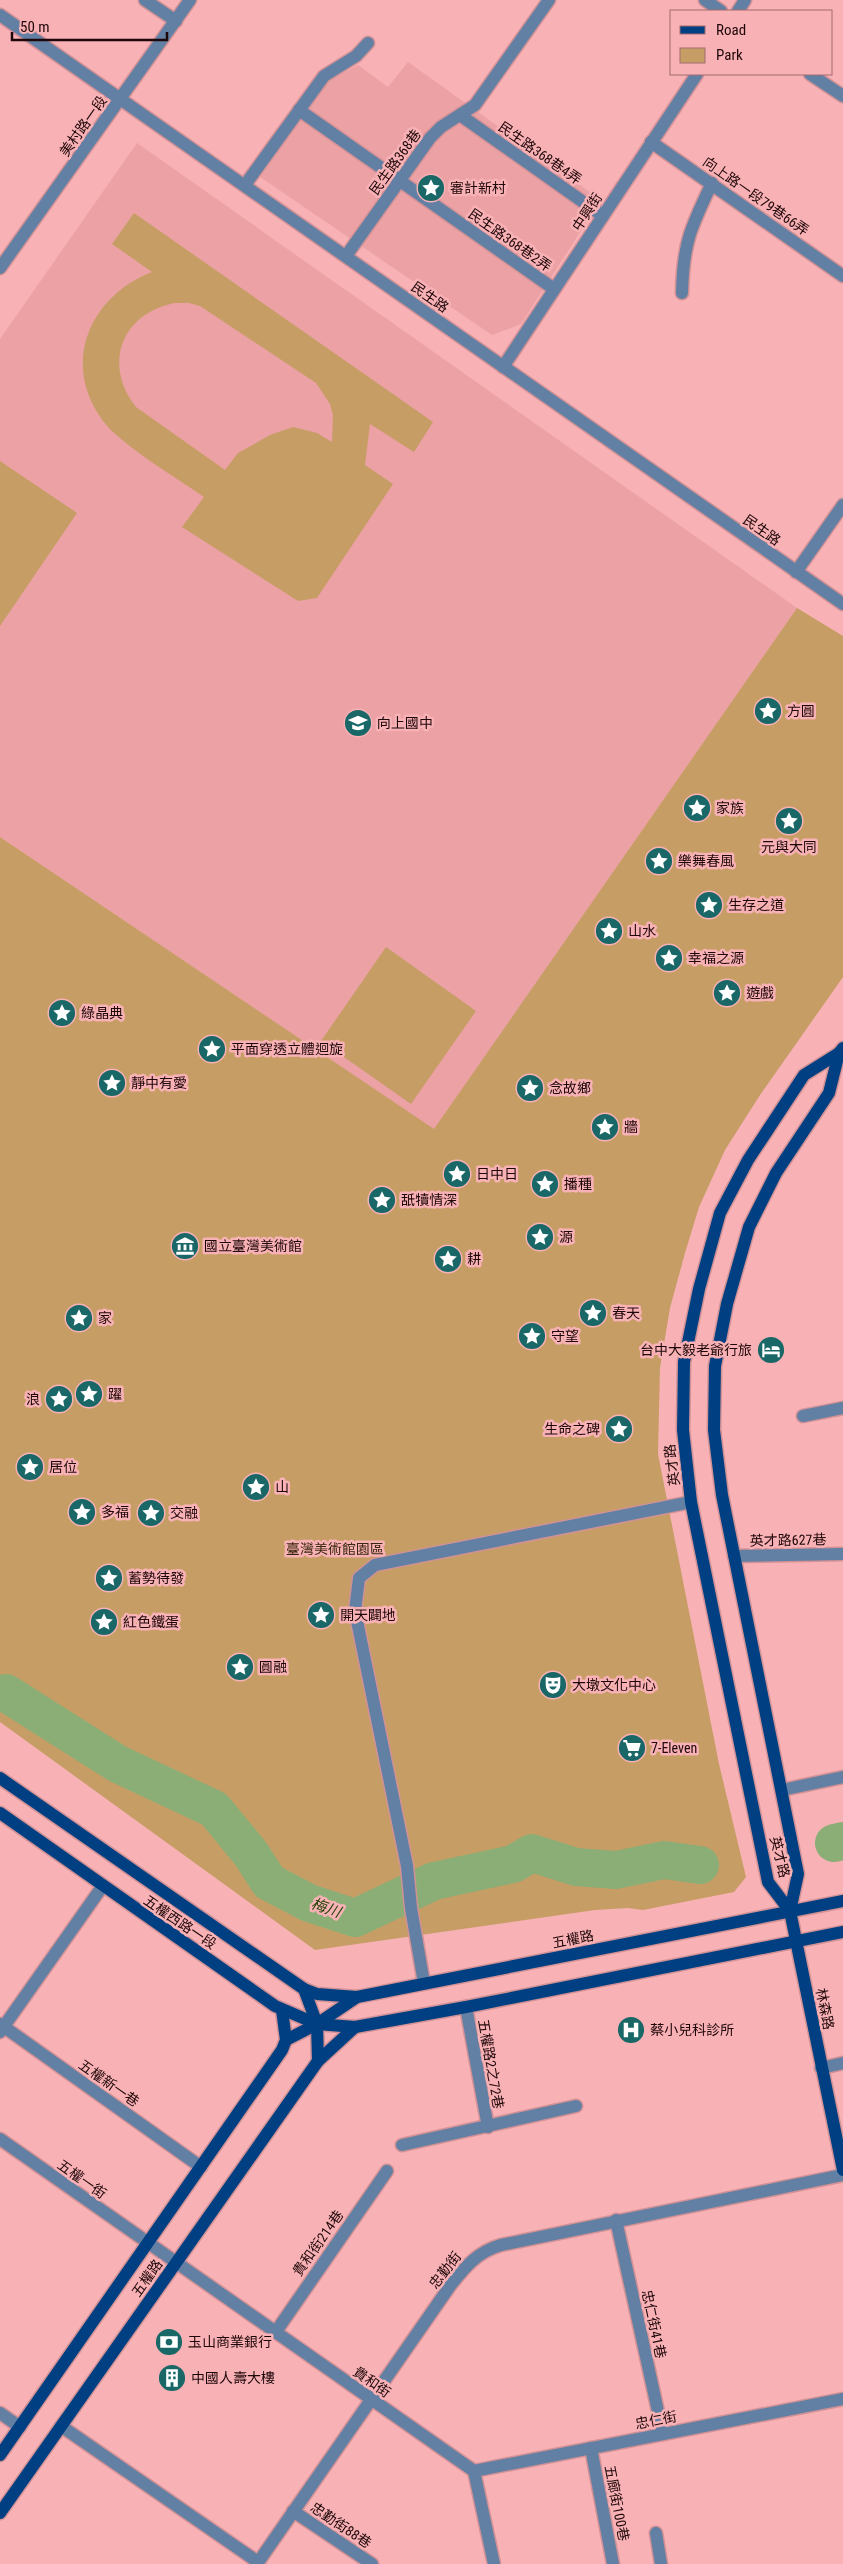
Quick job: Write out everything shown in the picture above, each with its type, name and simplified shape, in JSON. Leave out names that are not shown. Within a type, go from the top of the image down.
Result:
[{"type":"main road","name":"英才路","points":[[790,1911],[768,1882],[692,1502],[683,1430],[684,1362],[699,1289],[720,1213],[748,1160],[804,1074],[842,1053]]},
{"type":"main road","name":"英才路","points":[[790,1911],[798,1874],[722,1495],[714,1430],[714,1366],[725,1313],[749,1227],[776,1173],[829,1093],[842,1053]]},
{"type":"main road","name":"五權西路一段","points":[[0,1778],[304,1989],[317,1994],[356,1997]]},
{"type":"main road","name":"五權西路一段","points":[[0,1814],[102,1887],[282,2010],[317,2024]]},
{"type":"main road","name":"五權路","points":[[0,2456],[201,2167],[286,2040],[317,2024],[356,1997],[843,1901]]},
{"type":"main road","name":"林森路","points":[[790,1911],[843,2170]]},
{"type":"main road","points":[[317,2024],[354,2027],[466,2007],[843,1932]]},
{"type":"main road","points":[[304,1989],[317,2024],[318,2061]]},
{"type":"main road","points":[[282,2010],[286,2040]]},
{"type":"main road","name":"五權路","points":[[0,2513],[318,2061],[354,2027]]},
{"type":"street","points":[[145,0],[176,21]]},
{"type":"street","name":"美村路一段","points":[[0,268],[190,0]]},
{"type":"street","name":"民生路368巷","points":[[346,256],[430,138],[441,127],[475,105],[549,0]]},
{"type":"street","points":[[705,0],[720,10]]},
{"type":"street","name":"民生路","points":[[0,15],[843,604]]},
{"type":"street","points":[[245,185],[324,76],[356,56],[368,43]]},
{"type":"street","name":"中興街","points":[[503,367],[695,75]]},
{"type":"street","points":[[812,75],[843,96]]},
{"type":"street","name":"民生路368巷2弄","points":[[299,110],[554,289]]},
{"type":"street","name":"民生路368巷4弄","points":[[460,115],[603,216]]},
{"type":"street","name":"向上路一段79巷66弄","points":[[651,142],[843,276]]},
{"type":"street","points":[[682,293],[684,248],[690,229],[712,183]]},
{"type":"street","points":[[796,572],[843,505]]},
{"type":"street","points":[[803,1416],[843,1408]]},
{"type":"street","points":[[424,1984],[411,1908],[408,1866],[355,1611],[359,1578],[375,1564],[692,1502]]},
{"type":"street","name":"英才路627巷","points":[[734,1556],[843,1554]]},
{"type":"street","points":[[782,1790],[843,1777]]},
{"type":"street","points":[[1,2027],[102,1887]]},
{"type":"street","name":"五權路2之72巷","points":[[466,2007],[488,2126]]},
{"type":"street","name":"五權新一巷","points":[[1,2027],[201,2167]]},
{"type":"street","points":[[821,2068],[843,2063]]},
{"type":"street","name":"五權路2之72巷","points":[[402,2145],[576,2106]]},
{"type":"street","name":"五權一街","points":[[0,2139],[176,2263]]},
{"type":"street","name":"貴和街214巷","points":[[274,2333],[386,2171]]},
{"type":"street","name":"忠勤街","points":[[258,2563],[450,2286],[475,2256],[487,2249],[501,2245],[843,2175]]},
{"type":"street","name":"忠仁街41巷","points":[[616,2220],[663,2434]]},
{"type":"street","name":"貴和街","points":[[176,2263],[474,2471]]},
{"type":"street","name":"忠仁街","points":[[474,2471],[843,2398]]},
{"type":"street","points":[[0,2413],[20,2427]]},
{"type":"street","points":[[61,2426],[258,2563]]},
{"type":"street","name":"五廊街100巷","points":[[591,2448],[613,2564]]},
{"type":"street","points":[[474,2471],[494,2564]]},
{"type":"street","name":"忠勤街88巷","points":[[293,2510],[372,2564]]},
{"type":"street","points":[[656,2533],[661,2564]]},
{"type":"shaded area","name":"審計新村","points":[[408,62],[601,200],[521,324],[492,335],[260,177],[330,80],[358,65],[388,87]]},
{"type":"shaded area","name":"向上國中","points":[[137,143],[797,608],[434,1130],[0,837],[0,339]]},
{"type":"green space","points":[[134,213],[433,422],[414,452],[370,424],[365,465],[393,484],[317,598],[298,601],[182,527],[204,497],[150,461],[111,430],[103,421],[90,399],[84,377],[83,355],[88,334],[98,314],[112,297],[130,283],[152,272],[112,244]],"holes":[[[175,303],[189,303],[200,306],[316,383],[330,404],[333,415],[332,442],[317,433],[293,427],[270,435],[238,453],[225,470],[136,407],[126,391],[120,374],[119,358],[123,343],[130,329],[142,317],[157,309]]]},
{"type":"green space","points":[[0,461],[77,513],[0,626]]},
{"type":"green space","name":"臺灣美術館園區","points":[[797,608],[843,636],[843,977],[760,1095],[725,1150],[699,1207],[685,1253],[670,1308],[660,1368],[658,1454],[719,1764],[746,1877],[734,1892],[643,1910],[628,1908],[595,1910],[315,1950],[0,1722],[0,837],[434,1129]]},
{"type":"green space","points":[[386,947],[476,1011],[411,1104],[321,1041]]},
{"type":"waterway","name":"梅川","points":[[6,1693],[118,1764],[214,1809],[251,1854],[269,1882],[309,1903],[355,1918],[434,1881],[513,1864],[532,1853],[576,1867],[616,1870],[664,1860],[700,1865]]},
{"type":"waterway","name":"梅川","points":[[834,1843],[843,1841]]},
{"type":"place","name":"審計新村","points":[[431,188]]},
{"type":"place","name":"方圓","points":[[768,711]]},
{"type":"place","name":"向上國中","points":[[358,723]]},
{"type":"place","name":"家族","points":[[697,808]]},
{"type":"place","name":"元與大同","points":[[789,821]]},
{"type":"place","name":"樂舞春風","points":[[659,861]]},
{"type":"place","name":"生存之道","points":[[709,905]]},
{"type":"place","name":"山水","points":[[609,931]]},
{"type":"place","name":"幸福之源","points":[[669,958]]},
{"type":"place","name":"遊戲","points":[[727,993]]},
{"type":"place","name":"綠晶典","points":[[62,1013]]},
{"type":"place","name":"平面穿透立體迴旋","points":[[212,1049]]},
{"type":"place","name":"靜中有愛","points":[[112,1083]]},
{"type":"place","name":"念故鄉","points":[[530,1088]]},
{"type":"place","name":"牆","points":[[605,1127]]},
{"type":"place","name":"日中日","points":[[457,1174]]},
{"type":"place","name":"播種","points":[[545,1184]]},
{"type":"place","name":"舐犢情深","points":[[382,1200]]},
{"type":"place","name":"源","points":[[540,1237]]},
{"type":"place","name":"國立臺灣美術館","points":[[185,1246]]},
{"type":"place","name":"耕","points":[[448,1259]]},
{"type":"place","name":"春天","points":[[593,1313]]},
{"type":"place","name":"家","points":[[79,1318]]},
{"type":"place","name":"守望","points":[[532,1336]]},
{"type":"place","name":"台中大毅老爺行旅","points":[[771,1350]]},
{"type":"place","name":"躍","points":[[89,1394]]},
{"type":"place","name":"浪","points":[[59,1399]]},
{"type":"place","name":"生命之碑","points":[[619,1429]]},
{"type":"place","name":"居位","points":[[30,1467]]},
{"type":"place","name":"山","points":[[256,1487]]},
{"type":"place","name":"多福","points":[[82,1512]]},
{"type":"place","name":"交融","points":[[151,1513]]},
{"type":"place","name":"蓄勢待發","points":[[109,1578]]},
{"type":"place","name":"開天闢地","points":[[321,1615]]},
{"type":"place","name":"紅色鐵蛋","points":[[104,1622]]},
{"type":"place","name":"圓融","points":[[240,1667]]},
{"type":"place","name":"大墩文化中心","points":[[553,1685]]},
{"type":"place","name":"7-Eleven","points":[[632,1748]]},
{"type":"place","name":"蔡小兒科診所","points":[[631,2030]]},
{"type":"place","name":"玉山商業銀行","points":[[169,2342]]},
{"type":"place","name":"中國人壽大樓","points":[[172,2378]]}]
